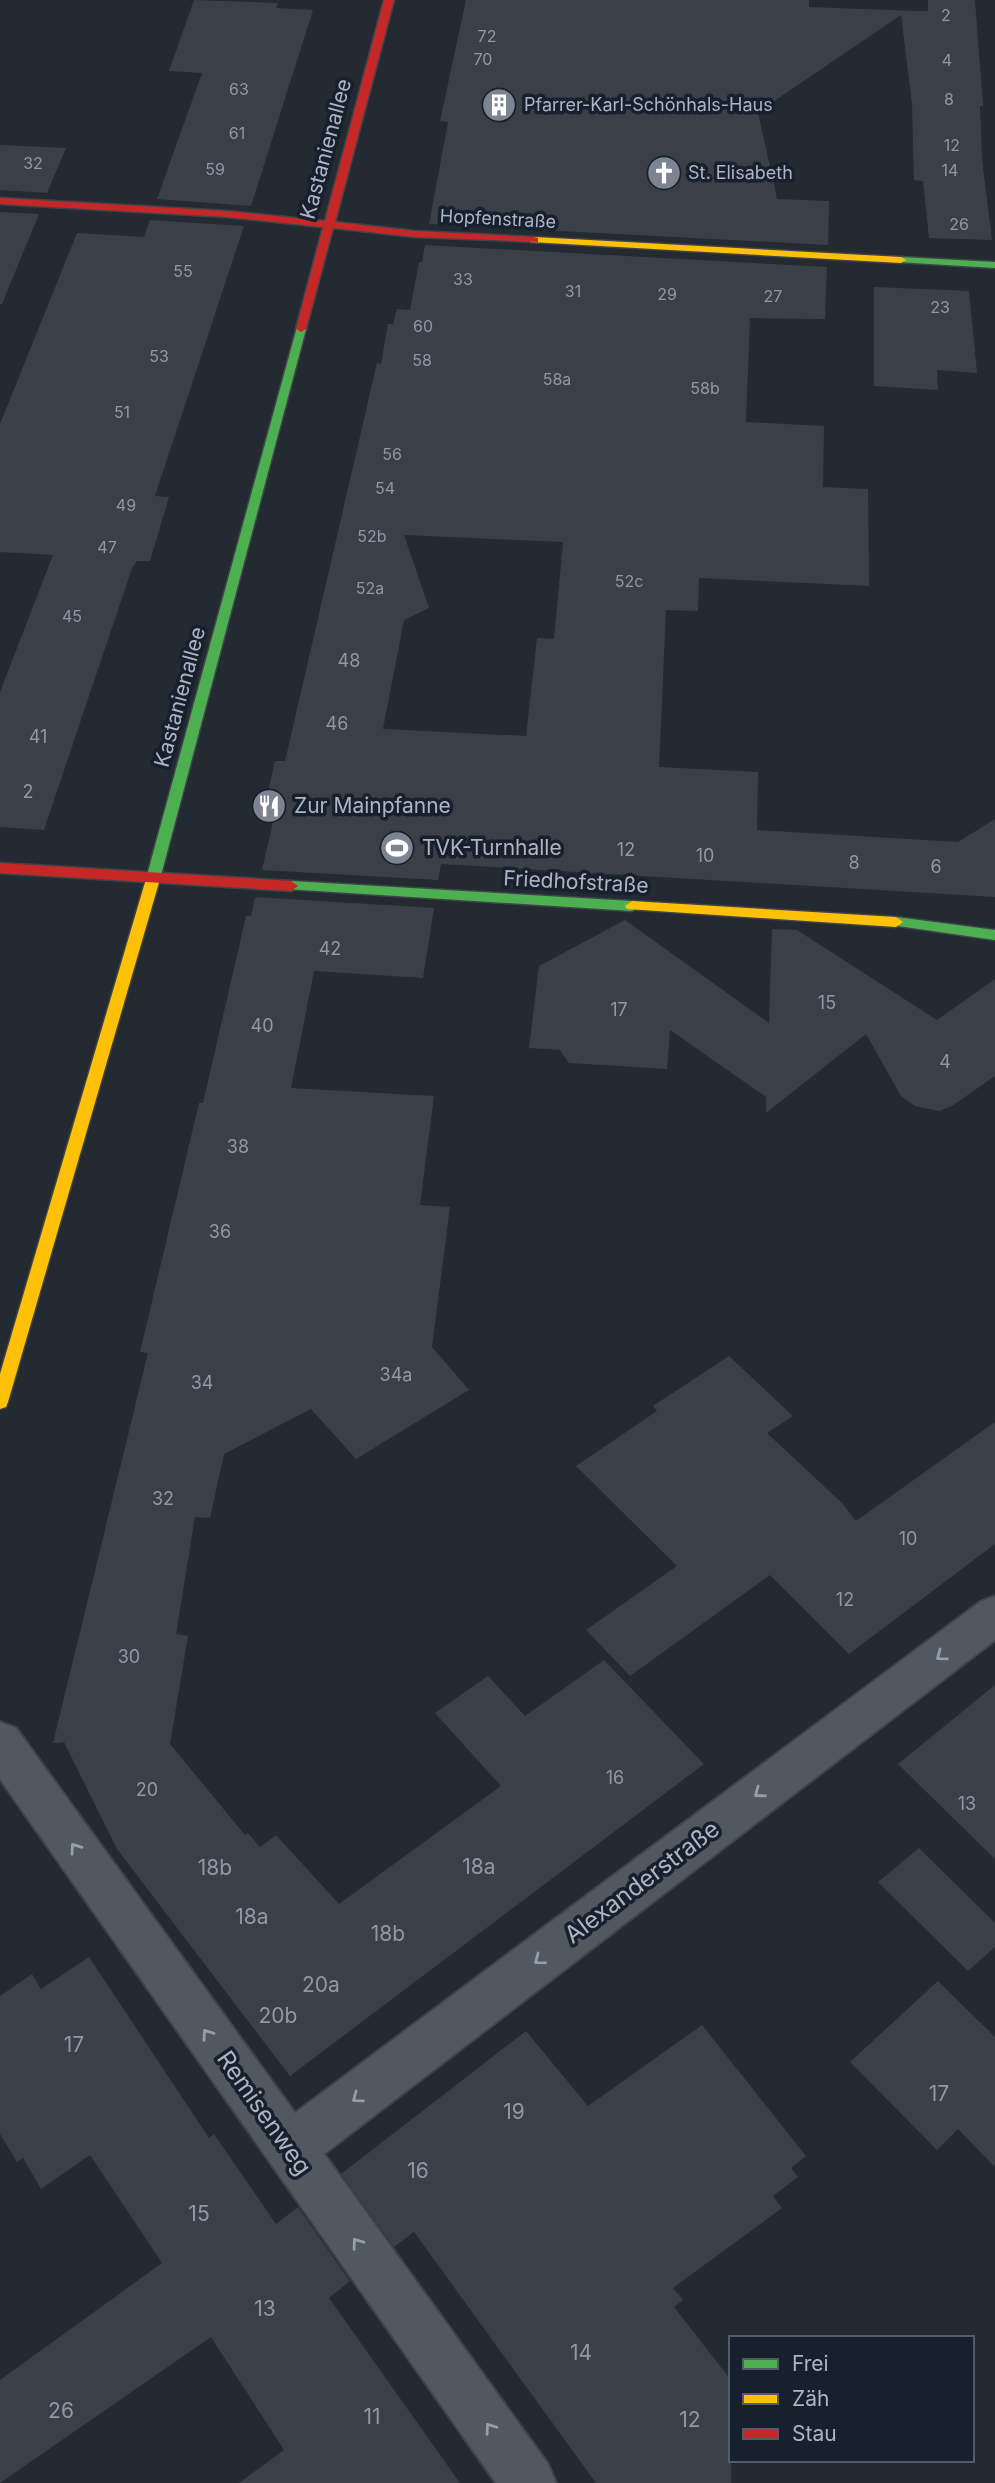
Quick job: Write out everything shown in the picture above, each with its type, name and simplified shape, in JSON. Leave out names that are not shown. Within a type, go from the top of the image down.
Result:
[{"type":"street","name":"Kastanienallee","points":[[0,1402],[153,878],[388,0]]},
{"type":"street","name":"Hopfenstraße","points":[[0,201],[227,214],[415,234],[995,265]]},
{"type":"street","name":"Friedhofstraße","points":[[0,868],[930,924],[995,935]]},
{"type":"street","name":"Alexanderstraße","points":[[289,2149],[995,1615]]},
{"type":"street","name":"Remisenweg","points":[[0,1742],[530,2483]]},
{"type":"building","points":[[194,0],[278,3],[276,8],[313,10],[251,206],[157,199],[202,73],[169,71]]},
{"type":"building","points":[[466,0],[809,0],[809,7],[928,11],[928,0],[975,0],[983,106],[980,106],[982,159],[992,240],[929,238],[923,181],[914,180],[912,104],[901,15],[758,112],[777,199],[829,201],[828,245],[429,224],[448,122],[440,121]]},
{"type":"building","points":[[0,145],[66,148],[47,193],[0,190]]},
{"type":"building","points":[[0,212],[39,214],[2,304],[0,304]]},
{"type":"building","points":[[150,220],[244,226],[155,496],[169,497],[150,561],[137,561],[132,568],[44,830],[0,827],[0,692],[53,555],[0,552],[0,424],[77,233],[144,237]]},
{"type":"building","points":[[425,245],[827,267],[825,319],[750,318],[746,422],[824,426],[823,487],[868,489],[869,586],[699,578],[698,611],[666,610],[659,767],[758,772],[757,830],[958,842],[995,819],[995,897],[441,864],[438,880],[262,870],[273,822],[261,821],[275,761],[285,761],[377,363],[381,364],[388,324],[393,324],[397,309],[410,310],[419,262],[422,262]],"holes":[[[404,535],[563,542],[554,639],[537,638],[526,736],[383,729],[404,620],[429,608]]]},
{"type":"building","points":[[874,287],[969,291],[977,373],[937,370],[938,390],[874,386]]},
{"type":"building","points":[[255,897],[434,908],[423,978],[314,971],[291,1088],[434,1096],[420,1205],[450,1207],[432,1347],[469,1390],[356,1459],[311,1409],[224,1454],[210,1518],[195,1517],[176,1634],[188,1636],[170,1744],[245,1835],[248,1833],[260,1847],[276,1835],[339,1904],[501,1786],[435,1713],[488,1676],[525,1716],[604,1660],[704,1764],[290,2076],[117,1849],[64,1742],[53,1743],[148,1353],[140,1352],[199,1103],[203,1103],[246,916],[251,916]]},
{"type":"building","points":[[625,920],[769,1023],[772,929],[797,930],[937,1020],[995,979],[995,1076],[952,1106],[939,1111],[915,1106],[901,1096],[866,1034],[766,1113],[766,1097],[670,1030],[667,1069],[569,1063],[560,1050],[529,1048],[539,966]]},
{"type":"building","points":[[729,1356],[793,1416],[767,1433],[842,1503],[856,1521],[995,1422],[995,1544],[849,1654],[770,1575],[630,1676],[586,1630],[677,1566],[576,1466],[657,1411],[653,1406]]},
{"type":"building","points":[[995,1685],[995,1859],[898,1764]]},
{"type":"building","points":[[919,1848],[995,1923],[995,1947],[968,1971],[878,1882]]},
{"type":"building","points":[[89,1957],[209,2138],[214,2134],[276,2224],[298,2207],[350,2281],[329,2298],[460,2483],[239,2483],[284,2450],[211,2337],[0,2483],[0,2380],[162,2263],[90,2155],[41,2189],[23,2158],[17,2162],[0,2134],[0,1996],[32,1974],[41,1989]]},
{"type":"building","points":[[938,1981],[995,2037],[995,2167],[958,2129],[937,2150],[850,2062]]},
{"type":"building","points":[[702,2025],[806,2156],[791,2168],[798,2177],[773,2196],[782,2208],[673,2288],[683,2300],[674,2307],[729,2377],[731,2483],[596,2483],[414,2232],[394,2247],[341,2174],[526,2031],[588,2106]]},
{"type":"traffic: fast","points":[[901,260],[995,265]]},
{"type":"traffic: fast","points":[[153,879],[301,329]]},
{"type":"traffic: fast","points":[[291,886],[632,906]]},
{"type":"traffic: fast","points":[[896,922],[995,935]]},
{"type":"traffic: slow","points":[[534,240],[901,260]]},
{"type":"traffic: slow","points":[[0,1402],[153,879]]},
{"type":"traffic: slow","points":[[632,906],[896,922]]},
{"type":"traffic: jam","points":[[301,329],[389,0]]},
{"type":"traffic: jam","points":[[0,201],[227,214],[415,234],[534,240]]},
{"type":"traffic: jam","points":[[0,868],[291,886]]},
{"type":"place","name":"Pfarrer-Karl-Schönhals-Haus","points":[[499,105]]},
{"type":"place","name":"St. Elisabeth","points":[[664,173]]},
{"type":"place","name":"Zur Mainpfanne","points":[[269,806]]},
{"type":"place","name":"TVK-Turnhalle","points":[[397,848]]}]
